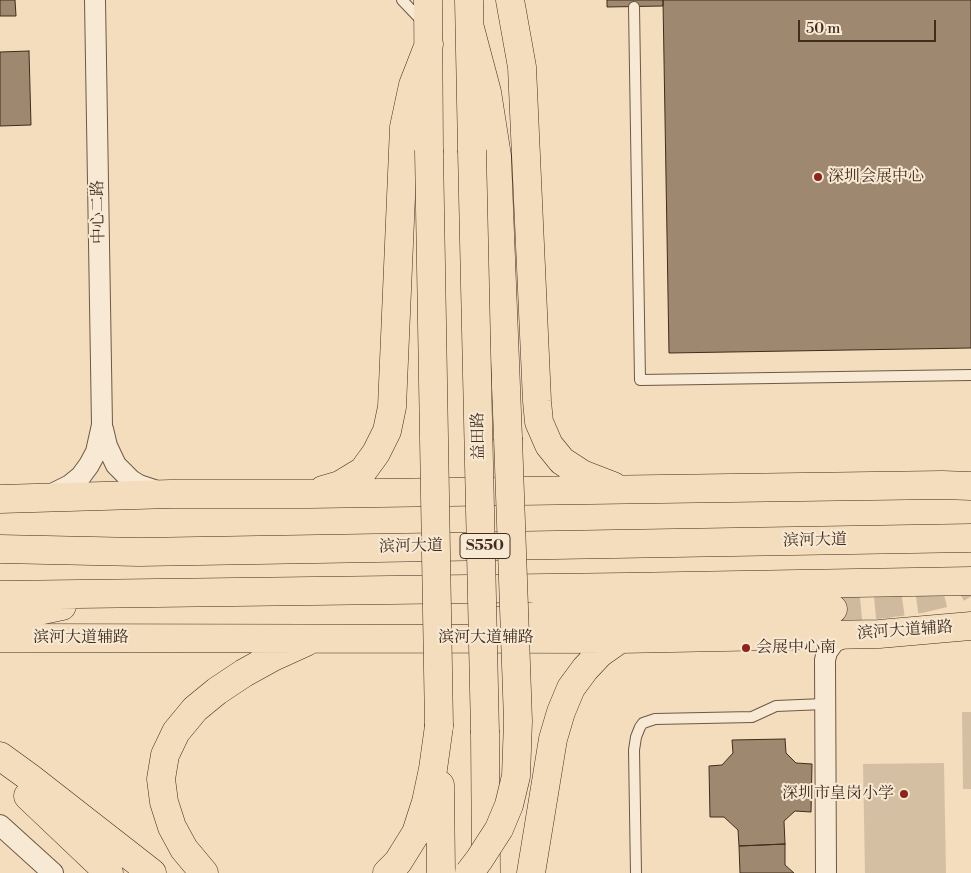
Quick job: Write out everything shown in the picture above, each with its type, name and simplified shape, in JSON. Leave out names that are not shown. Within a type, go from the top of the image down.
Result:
[{"type":"main road","points":[[428,0],[441,873]]},
{"type":"main road","name":"益田路","points":[[470,0],[470,28],[485,153],[486,873]]},
{"type":"main road","points":[[516,4],[522,67],[536,391],[539,422],[549,445],[562,461],[587,476],[627,490]]},
{"type":"main road","points":[[309,494],[340,485],[363,471],[376,453],[387,431],[392,407],[404,127],[412,85],[428,37]]},
{"type":"main road","points":[[469,873],[499,828],[509,805],[516,776],[518,746],[485,153]]},
{"type":"main road","points":[[942,485],[971,478]]},
{"type":"main road","points":[[0,499],[171,494],[971,486]]},
{"type":"main road","points":[[0,536],[139,552]]},
{"type":"main road","name":"滨河大道","points":[[0,549],[139,552],[971,538]]},
{"type":"main road","points":[[0,595],[971,581]]},
{"type":"main road","points":[[0,619],[65,605],[145,593]]},
{"type":"main road","points":[[371,638],[563,612],[833,609]]},
{"type":"main road","name":"滨河大道辅路","points":[[0,638],[620,639],[880,634],[971,626]]},
{"type":"main road","points":[[204,873],[184,849],[172,827],[164,802],[161,779],[165,755],[176,732],[195,709],[217,691],[273,657],[314,638]]},
{"type":"main road","points":[[531,873],[560,712],[571,688],[585,668],[600,653],[620,639]]},
{"type":"main road","points":[[387,873],[398,862],[416,833],[426,802],[439,726]]},
{"type":"main road","points":[[0,756],[152,873]]},
{"type":"main road","points":[[0,769],[109,873]]},
{"type":"street","name":"中心二路","points":[[38,499],[59,492],[81,476],[96,452],[102,424],[96,0]]},
{"type":"street","name":"中心二路","points":[[102,424],[110,456],[123,472],[139,485],[171,494]]},
{"type":"street","points":[[826,873],[825,657],[830,647],[838,639],[850,635]]},
{"type":"street","points":[[797,636],[813,644],[823,660],[824,669]]},
{"type":"street","points":[[0,825],[54,873]]},
{"type":"lane","points":[[402,0],[428,37]]},
{"type":"lane","points":[[634,7],[640,380],[971,375]]},
{"type":"lane","points":[[636,873],[634,750],[636,737],[643,723],[655,719],[752,717],[776,706],[824,704]]},
{"type":"shaded area","points":[[962,712],[971,712],[971,789],[963,789]]},
{"type":"shaded area","points":[[944,763],[946,873],[865,873],[863,764]]},
{"type":"building","points":[[0,0],[15,0],[16,16],[0,16]]},
{"type":"building","points":[[607,0],[663,0],[663,6],[607,7]]},
{"type":"building","name":"深圳会展中心","points":[[663,0],[971,0],[971,348],[669,353]]},
{"type":"building","points":[[29,51],[31,125],[0,126],[0,52]]},
{"type":"building","points":[[785,739],[786,753],[796,763],[812,764],[811,812],[795,811],[784,821],[785,844],[739,846],[738,830],[724,817],[710,817],[709,766],[722,765],[733,753],[732,740]]},
{"type":"building","points":[[785,844],[785,865],[794,873],[740,873],[739,846]]},
{"type":"tunnel","points":[[833,609],[921,599],[953,591],[968,582]]},
{"type":"place","name":"深圳会展中心","points":[[818,177]]},
{"type":"place","name":"会展中心南","points":[[746,648]]},
{"type":"place","name":"深圳市皇岗小学","points":[[904,794]]}]
